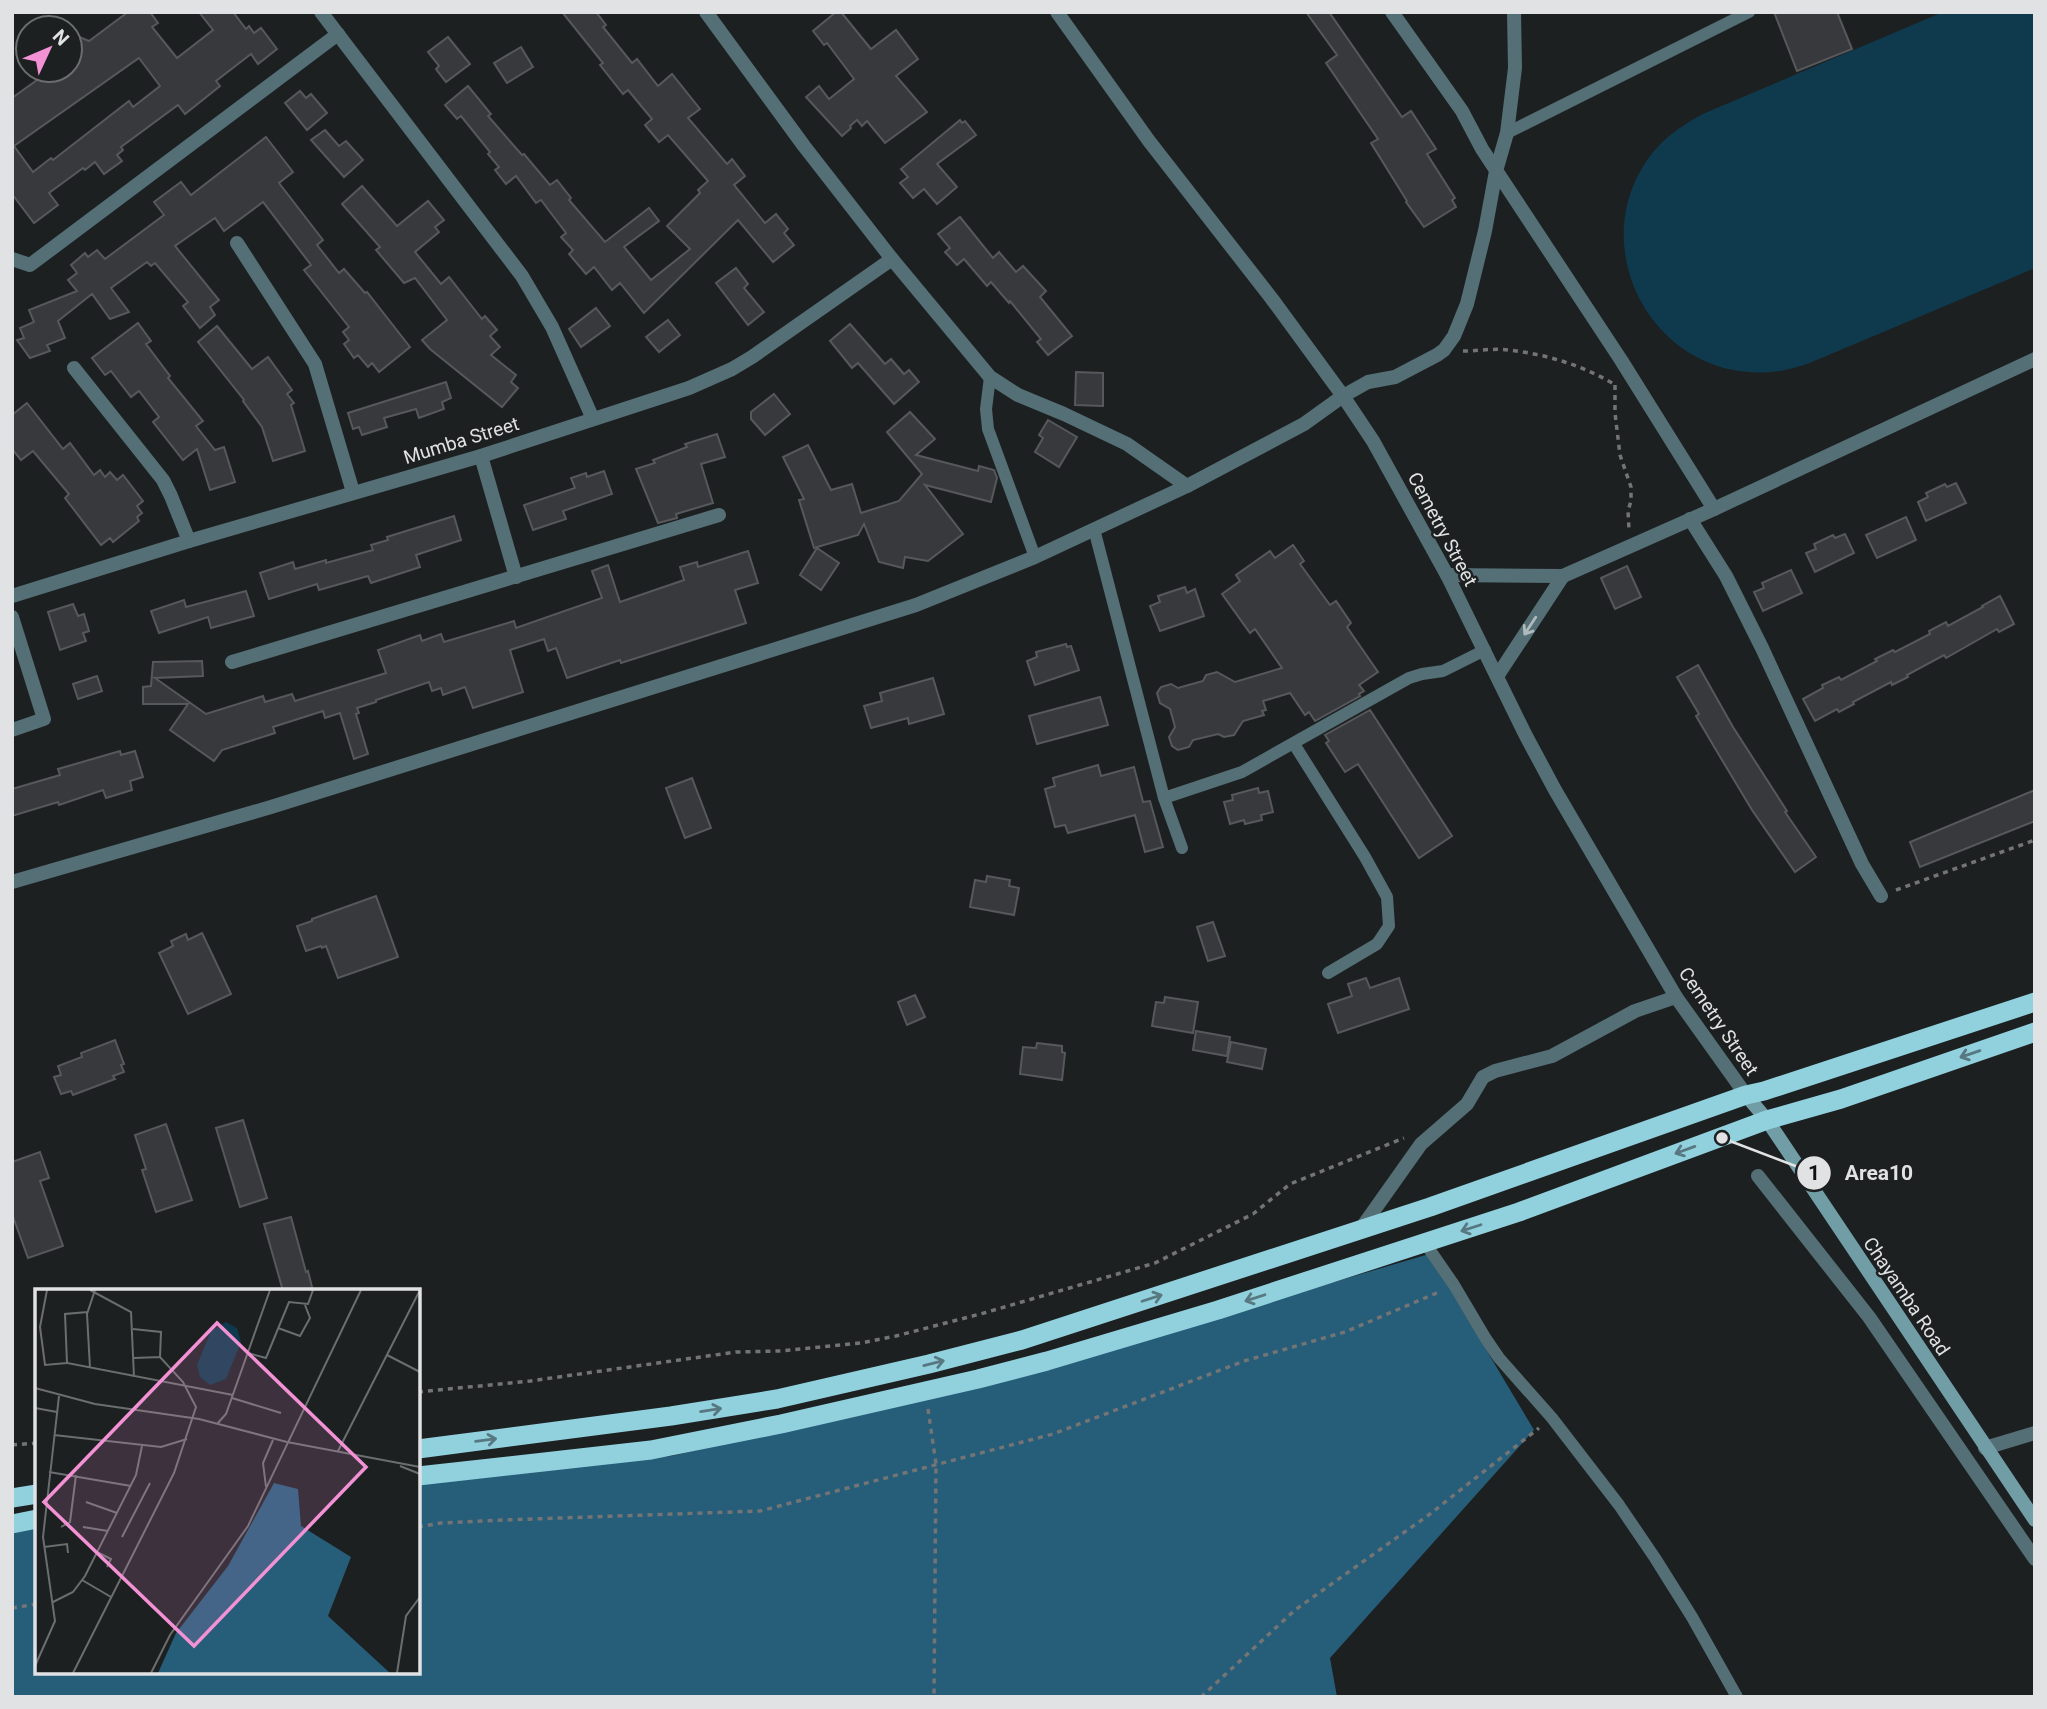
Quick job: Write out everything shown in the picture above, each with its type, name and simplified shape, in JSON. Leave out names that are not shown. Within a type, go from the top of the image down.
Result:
[{"type":"highway","points":[[420,1449],[671,1416],[777,1399],[1022,1340],[1360,1230],[1745,1095],[1777,1087],[2035,1002]]},
{"type":"highway","points":[[420,1476],[651,1450],[781,1424],[1047,1361],[1218,1310],[1519,1212],[1767,1120],[1841,1099],[2035,1032]]},
{"type":"highway","points":[[12,1498],[35,1494]]},
{"type":"highway","points":[[12,1524],[35,1519]]},
{"type":"main road","name":"Chayamba Road","points":[[1745,1095],[1767,1120],[2035,1520]]},
{"type":"street","points":[[321,12],[522,276],[552,327],[593,419]]},
{"type":"street","points":[[706,12],[804,146],[892,259],[990,377],[1018,395],[1127,444],[1187,486]]},
{"type":"street","name":"Cemetry Street","points":[[1057,12],[1149,141],[1272,299],[1343,396],[1394,477],[1447,575],[1555,790],[1676,997],[1745,1095]]},
{"type":"street","points":[[1392,12],[1462,111],[1482,149],[1621,360],[1714,509]]},
{"type":"street","points":[[12,883],[271,807],[916,605],[1035,557],[1187,486],[1304,424],[1368,382],[1395,377],[1444,350],[1454,336],[1467,304],[1485,231],[1496,170],[1507,132],[1515,68],[1514,12]]},
{"type":"street","points":[[12,259],[30,265],[338,34]]},
{"type":"street","points":[[237,243],[315,364],[353,492]]},
{"type":"street","name":"Mumba Street","points":[[12,596],[353,492],[481,456],[689,388],[732,369],[771,345],[892,259]]},
{"type":"street","points":[[1447,575],[1563,576],[1714,509],[2035,359]]},
{"type":"street","points":[[74,368],[163,480],[189,541]]},
{"type":"street","points":[[481,456],[516,577]]},
{"type":"street","points":[[232,662],[719,515]]},
{"type":"street","points":[[1690,519],[1726,576],[1863,864],[1881,896]]},
{"type":"street","points":[[1498,675],[1563,576]]},
{"type":"street","points":[[12,617],[44,719],[12,730]]},
{"type":"street","points":[[1360,1230],[1421,1144],[1467,1104],[1483,1077],[1494,1071],[1552,1056],[1635,1011],[1676,997]]},
{"type":"street","points":[[1758,1176],[1869,1317],[2035,1559]]},
{"type":"street","points":[[1985,1448],[2035,1433]]},
{"type":"lane","points":[[1507,132],[1749,12]]},
{"type":"lane","points":[[990,377],[986,409],[988,429],[1035,557]]},
{"type":"lane","points":[[1094,530],[1164,798],[1182,848]]},
{"type":"lane","points":[[1164,798],[1242,772],[1409,678],[1443,671],[1485,650]]},
{"type":"lane","points":[[1294,744],[1387,897],[1389,926],[1377,944],[1328,972]]},
{"type":"lane","points":[[1425,1243],[1499,1358],[1552,1418],[1619,1505],[1692,1617],[1737,1697]]},
{"type":"path","points":[[1444,350],[1506,350],[1554,359],[1580,366],[1615,385],[1639,388]]},
{"type":"path","points":[[1621,360],[1615,373],[1615,413],[1620,455],[1632,487],[1627,547]]},
{"type":"path","points":[[1881,896],[2035,840]]},
{"type":"path","points":[[420,1392],[530,1381],[736,1352],[781,1351],[861,1343],[896,1336],[1155,1263],[1253,1214],[1290,1184],[1412,1135]]},
{"type":"path","points":[[420,1527],[504,1520],[760,1511],[1053,1434],[1244,1361],[1345,1332],[1454,1285]]},
{"type":"path","points":[[926,1391],[936,1464],[934,1697]]},
{"type":"path","points":[[1201,1697],[1295,1610],[1430,1514],[1552,1418]]},
{"type":"path","points":[[12,1446],[35,1443]]},
{"type":"path","points":[[12,1608],[35,1604]]},
{"type":"shaded area","points":[[1943,12],[2035,12],[2035,268],[1812,362],[1781,371],[1729,369],[1692,355],[1662,331],[1640,300],[1627,264],[1624,226],[1633,187],[1654,151],[1678,129],[1705,113]]},
{"type":"shaded area","points":[[1429,1254],[1534,1430],[1330,1658],[1337,1697],[12,1697],[12,1530],[35,1527],[35,1674],[420,1674],[420,1484],[671,1456],[968,1390]]},
{"type":"building","points":[[128,12],[150,12],[158,23],[152,27],[177,58],[213,30],[199,12],[233,12],[246,29],[249,26],[254,33],[261,28],[277,49],[258,64],[251,54],[216,81],[220,86],[185,114],[178,105],[121,147],[123,150],[117,155],[122,161],[104,174],[95,162],[85,170],[83,168],[49,193],[58,205],[34,223],[12,194],[12,98],[32,84],[84,84],[84,39],[89,41]],"holes":[[[139,58],[160,86],[133,107],[129,101],[53,160],[51,158],[33,172],[14,146]]]},
{"type":"building","points":[[562,12],[596,12],[606,25],[603,27],[632,63],[637,59],[658,86],[672,74],[700,109],[688,118],[727,164],[732,159],[745,176],[734,185],[765,223],[776,214],[788,229],[784,233],[794,245],[773,262],[738,220],[644,313],[620,283],[612,290],[594,267],[586,274],[569,254],[573,250],[561,237],[566,233],[541,200],[536,203],[516,176],[506,184],[495,170],[499,167],[488,154],[490,152],[461,116],[457,119],[445,105],[468,86],[491,114],[488,116],[522,155],[524,154],[550,185],[557,180],[571,198],[569,200],[605,242],[649,208],[659,221],[624,247],[651,280],[690,249],[667,226],[700,193],[698,190],[708,181],[668,135],[659,142],[645,125],[652,119],[628,90],[623,94],[600,65],[603,63]]},
{"type":"building","points":[[836,12],[841,12],[871,49],[896,30],[918,59],[896,76],[927,112],[885,143],[867,121],[862,126],[857,120],[842,136],[806,97],[819,86],[829,99],[854,79],[827,43],[824,45],[813,31]]},
{"type":"building","points":[[1306,12],[1329,12],[1402,117],[1411,111],[1436,149],[1427,154],[1455,198],[1452,200],[1456,207],[1424,227],[1371,143],[1378,139],[1326,63],[1337,55]]},
{"type":"building","points":[[1774,12],[1837,12],[1852,49],[1797,71]]},
{"type":"building","points":[[448,37],[470,64],[446,82],[436,69],[439,66],[428,52]]},
{"type":"building","points":[[521,47],[533,67],[507,83],[494,63]]},
{"type":"building","points":[[300,91],[306,98],[311,94],[327,113],[307,130],[285,103]]},
{"type":"building","points":[[960,120],[962,123],[965,121],[976,135],[937,164],[957,187],[937,204],[924,189],[913,198],[900,183],[908,177],[901,169]]},
{"type":"building","points":[[325,130],[339,146],[346,141],[363,160],[344,177],[311,140]]},
{"type":"building","points":[[266,137],[293,172],[279,183],[323,240],[317,245],[339,273],[344,269],[365,293],[367,292],[410,347],[379,372],[372,363],[368,367],[358,355],[354,358],[344,344],[349,340],[343,332],[349,327],[304,270],[311,265],[263,202],[224,231],[215,218],[175,246],[219,300],[210,307],[215,315],[200,328],[183,306],[188,302],[155,263],[151,266],[147,262],[111,288],[129,312],[110,319],[92,294],[58,321],[65,338],[47,345],[50,351],[30,358],[17,340],[24,338],[20,328],[34,322],[29,310],[77,291],[68,280],[77,273],[71,265],[85,253],[88,257],[97,250],[105,259],[164,215],[154,202],[181,182],[191,195]]},
{"type":"building","points":[[362,186],[397,226],[428,201],[444,220],[435,227],[439,232],[415,252],[441,284],[449,277],[482,319],[485,316],[497,330],[490,336],[500,347],[491,355],[516,375],[511,382],[518,388],[502,407],[422,340],[447,320],[415,278],[404,283],[376,250],[380,247],[342,204]]},
{"type":"building","points":[[960,217],[993,258],[999,252],[1016,272],[1023,266],[1046,291],[1040,297],[1072,336],[1048,355],[1037,342],[1041,339],[991,282],[987,286],[964,259],[957,265],[945,252],[950,248],[938,234]]},
{"type":"building","points":[[736,268],[748,284],[744,288],[764,312],[748,325],[716,283]]},
{"type":"building","points":[[596,308],[610,326],[581,347],[569,329]]},
{"type":"building","points":[[668,320],[680,335],[659,352],[646,337]]},
{"type":"building","points":[[138,323],[151,341],[146,344],[170,376],[168,378],[203,421],[196,426],[215,450],[224,447],[235,482],[210,490],[197,449],[183,460],[153,422],[159,417],[139,391],[131,397],[111,371],[105,375],[92,358]]},
{"type":"building","points":[[850,324],[885,364],[891,359],[904,374],[909,370],[919,382],[894,404],[858,363],[852,368],[830,341]]},
{"type":"building","points":[[217,326],[252,369],[268,357],[292,390],[287,394],[294,403],[291,405],[305,451],[273,461],[262,427],[198,342]]},
{"type":"building","points":[[1076,372],[1103,373],[1103,406],[1075,405]]},
{"type":"building","points":[[446,382],[451,398],[442,402],[444,409],[419,418],[416,409],[384,418],[387,427],[362,435],[359,427],[353,429],[348,413]]},
{"type":"building","points":[[774,394],[790,414],[765,435],[751,419],[751,412]]},
{"type":"building","points":[[27,403],[63,449],[70,443],[94,475],[100,470],[105,477],[110,472],[117,480],[123,475],[143,501],[137,506],[142,513],[137,517],[139,521],[113,542],[110,538],[101,545],[65,498],[69,494],[33,451],[21,460],[12,449],[12,415]]},
{"type":"building","points":[[910,412],[935,439],[916,455],[978,471],[979,466],[994,470],[997,478],[991,502],[925,485],[963,534],[928,561],[905,557],[903,568],[879,562],[864,524],[858,535],[814,548],[799,500],[804,499],[783,457],[808,445],[831,490],[852,484],[861,513],[899,501],[922,474],[887,432]]},
{"type":"building","points":[[1048,420],[1077,437],[1059,467],[1035,452],[1043,438],[1039,435]]},
{"type":"building","points":[[717,434],[725,457],[701,464],[713,503],[676,514],[677,518],[658,523],[636,469],[687,447],[685,444]]},
{"type":"building","points":[[604,471],[612,494],[563,511],[566,519],[533,530],[524,505],[575,488],[571,478],[586,473],[587,477]]},
{"type":"building","points":[[1956,483],[1966,503],[1926,521],[1918,502],[1928,497],[1926,493],[1945,484],[1947,487]]},
{"type":"building","points":[[454,516],[461,540],[416,555],[420,567],[371,583],[368,576],[319,590],[317,584],[269,599],[260,573],[293,562],[295,569],[373,550],[371,545],[388,540],[387,537]]},
{"type":"building","points":[[1906,517],[1916,540],[1877,558],[1866,535]]},
{"type":"building","points":[[1845,534],[1854,553],[1815,572],[1806,553],[1816,549],[1814,544],[1833,535],[1835,538]]},
{"type":"building","points":[[1293,545],[1304,561],[1300,564],[1330,605],[1336,601],[1351,623],[1347,627],[1378,672],[1359,685],[1364,691],[1360,696],[1315,721],[1309,712],[1305,715],[1290,693],[1263,701],[1266,710],[1262,711],[1264,715],[1243,721],[1234,735],[1224,737],[1218,734],[1193,740],[1189,747],[1178,750],[1172,746],[1169,737],[1175,727],[1170,709],[1160,703],[1157,693],[1161,687],[1171,684],[1178,688],[1203,681],[1206,675],[1217,672],[1235,682],[1282,668],[1255,629],[1250,633],[1222,594],[1240,581],[1236,575],[1270,551],[1275,558]]},
{"type":"building","points":[[817,548],[839,563],[821,590],[800,575]]},
{"type":"building","points":[[748,551],[758,583],[735,590],[746,623],[567,678],[556,648],[548,651],[544,639],[510,650],[523,692],[473,708],[465,687],[443,695],[441,688],[432,691],[429,682],[376,700],[357,708],[359,713],[356,714],[368,754],[354,759],[340,713],[325,718],[323,711],[273,727],[275,733],[222,750],[214,761],[170,730],[188,704],[143,704],[143,687],[151,686],[153,662],[202,661],[203,676],[155,678],[206,714],[263,696],[265,702],[292,694],[295,701],[386,673],[378,650],[420,635],[422,641],[441,634],[444,642],[514,621],[516,628],[602,598],[592,571],[608,565],[620,602],[684,580],[680,567],[697,562],[698,567]]},
{"type":"building","points":[[1627,566],[1641,597],[1615,609],[1601,578]]},
{"type":"building","points":[[1791,570],[1802,593],[1763,611],[1754,592],[1764,588],[1762,583]]},
{"type":"building","points":[[1185,587],[1187,593],[1195,589],[1204,616],[1160,631],[1150,606],[1160,602],[1158,596]]},
{"type":"building","points":[[246,591],[254,616],[211,628],[208,617],[159,633],[151,611],[184,600],[186,607]]},
{"type":"building","points":[[2000,596],[2014,624],[1999,632],[1997,629],[1946,658],[1944,655],[1907,675],[1908,677],[1892,685],[1891,682],[1839,712],[1837,709],[1815,721],[1803,699],[1823,688],[1822,685],[1839,677],[1841,680],[1877,661],[1875,659],[1930,634],[1929,631],[1946,622],[1948,626]]},
{"type":"building","points":[[73,604],[78,616],[84,614],[89,631],[83,633],[86,641],[60,650],[48,612]]},
{"type":"building","points":[[1066,644],[1067,647],[1071,646],[1079,670],[1035,685],[1027,661],[1037,657],[1036,652]]},
{"type":"building","points":[[1698,665],[1733,727],[1787,811],[1785,812],[1816,857],[1795,872],[1752,810],[1696,716],[1699,714],[1677,677]]},
{"type":"building","points":[[97,676],[102,691],[78,699],[73,684]]},
{"type":"building","points":[[933,678],[944,714],[909,724],[908,718],[871,728],[864,706],[882,701],[880,693]]},
{"type":"building","points":[[1100,697],[1108,725],[1037,744],[1029,716]]},
{"type":"building","points":[[1370,710],[1452,836],[1419,858],[1358,764],[1345,772],[1326,743],[1329,741],[1325,735]]},
{"type":"building","points":[[120,751],[121,755],[135,751],[143,777],[130,781],[132,790],[106,798],[103,790],[59,805],[58,802],[12,816],[12,789],[60,775],[58,769]]},
{"type":"building","points":[[1098,765],[1101,776],[1134,767],[1143,802],[1150,801],[1163,847],[1145,852],[1135,815],[1068,833],[1065,825],[1055,827],[1045,789],[1055,786],[1053,778]]},
{"type":"building","points":[[692,778],[711,828],[685,838],[666,788]]},
{"type":"building","points":[[1258,788],[1259,793],[1268,791],[1273,812],[1261,815],[1262,820],[1245,824],[1244,820],[1230,824],[1224,802],[1233,800],[1232,795]]},
{"type":"building","points":[[2035,790],[2035,821],[1920,867],[1910,842]]},
{"type":"building","points":[[987,876],[1010,880],[1009,886],[1019,888],[1014,915],[970,907],[975,880],[986,882]]},
{"type":"building","points":[[376,896],[398,957],[338,978],[326,946],[306,951],[297,926]]},
{"type":"building","points":[[1213,922],[1225,956],[1208,961],[1197,927]]},
{"type":"building","points":[[202,933],[231,994],[188,1014],[159,953],[173,946],[171,941],[186,934],[188,940]]},
{"type":"building","points":[[1366,978],[1370,988],[1399,978],[1409,1009],[1338,1033],[1328,1004],[1352,996],[1348,984]]},
{"type":"building","points":[[915,995],[925,1017],[907,1025],[898,1002]]},
{"type":"building","points":[[1165,997],[1198,1002],[1193,1033],[1152,1026],[1156,1002],[1164,1003]]},
{"type":"building","points":[[1196,1031],[1230,1037],[1227,1056],[1193,1050]]},
{"type":"building","points":[[115,1040],[124,1064],[121,1065],[124,1072],[113,1076],[115,1079],[73,1095],[71,1091],[61,1094],[54,1077],[61,1075],[58,1066],[82,1057],[81,1053]]},
{"type":"building","points":[[1231,1042],[1266,1049],[1262,1069],[1227,1062]]},
{"type":"building","points":[[1037,1043],[1062,1046],[1062,1052],[1065,1053],[1062,1080],[1020,1074],[1023,1047],[1036,1048]]},
{"type":"building","points":[[243,1120],[267,1198],[240,1207],[216,1128]]},
{"type":"building","points":[[166,1124],[192,1200],[156,1212],[142,1170],[146,1169],[135,1135]]},
{"type":"building","points":[[40,1152],[49,1178],[40,1181],[63,1246],[28,1258],[12,1214],[12,1162]]},
{"type":"building","points":[[291,1217],[312,1289],[282,1289],[264,1224]]},
{"type":"place","name":"Area10","points":[[1722,1138]]}]
